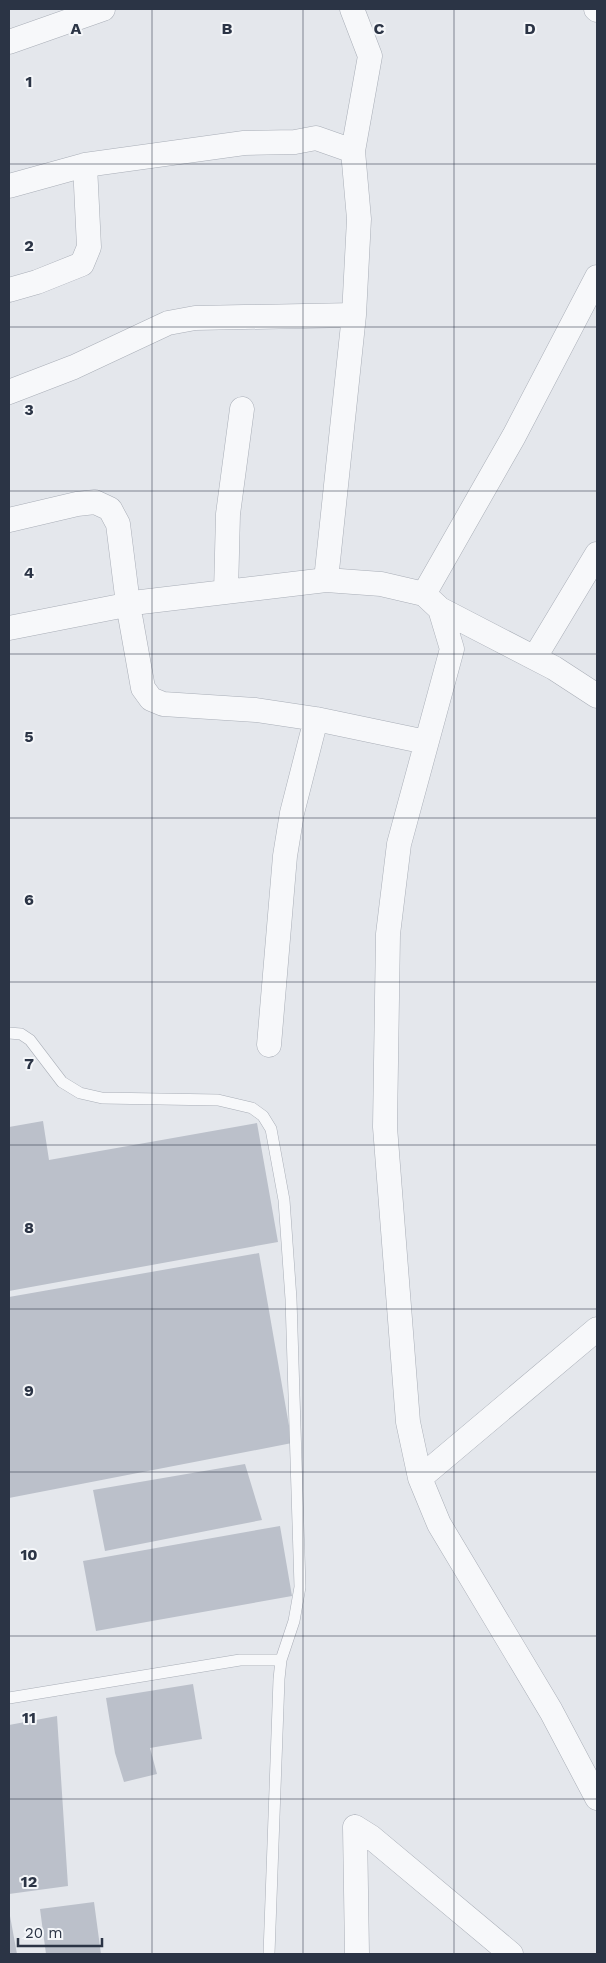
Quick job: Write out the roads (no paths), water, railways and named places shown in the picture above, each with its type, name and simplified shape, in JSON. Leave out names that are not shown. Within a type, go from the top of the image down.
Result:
[{"type":"street","points":[[9,42],[103,9]]},
{"type":"street","points":[[326,580],[354,315],[359,219],[353,151],[370,56],[352,9]]},
{"type":"street","points":[[9,186],[85,165],[244,143],[295,142],[316,138],[353,151]]},
{"type":"street","points":[[9,290],[37,282],[82,264],[89,247],[85,165]]},
{"type":"street","points":[[597,277],[514,436],[432,601],[452,650],[399,844],[388,934],[385,1127],[408,1422],[420,1478],[439,1524],[551,1711],[597,1798]]},
{"type":"street","points":[[9,392],[74,367],[168,323],[194,318],[354,315]]},
{"type":"street","points":[[226,592],[228,514],[242,409]]},
{"type":"street","points":[[9,520],[77,504],[95,502],[110,509],[118,524],[128,604],[143,688],[151,699],[163,704],[256,710],[316,719],[426,742]]},
{"type":"street","points":[[535,657],[597,554]]},
{"type":"street","points":[[9,628],[128,604],[326,580],[381,584],[432,601],[535,657],[597,696]]},
{"type":"street","points":[[269,1045],[284,856],[292,813],[316,719]]},
{"type":"street","points":[[420,1478],[597,1329]]},
{"type":"street","points":[[357,1954],[355,1827],[372,1837],[511,1954]]},
{"type":"lane","points":[[9,1033],[22,1034],[30,1040],[62,1082],[80,1093],[102,1098],[218,1100],[252,1108],[263,1116],[271,1129],[284,1200],[291,1299],[300,1587],[294,1621],[282,1660],[269,1954]]},
{"type":"lane","points":[[9,1698],[240,1660],[282,1660]]}]
